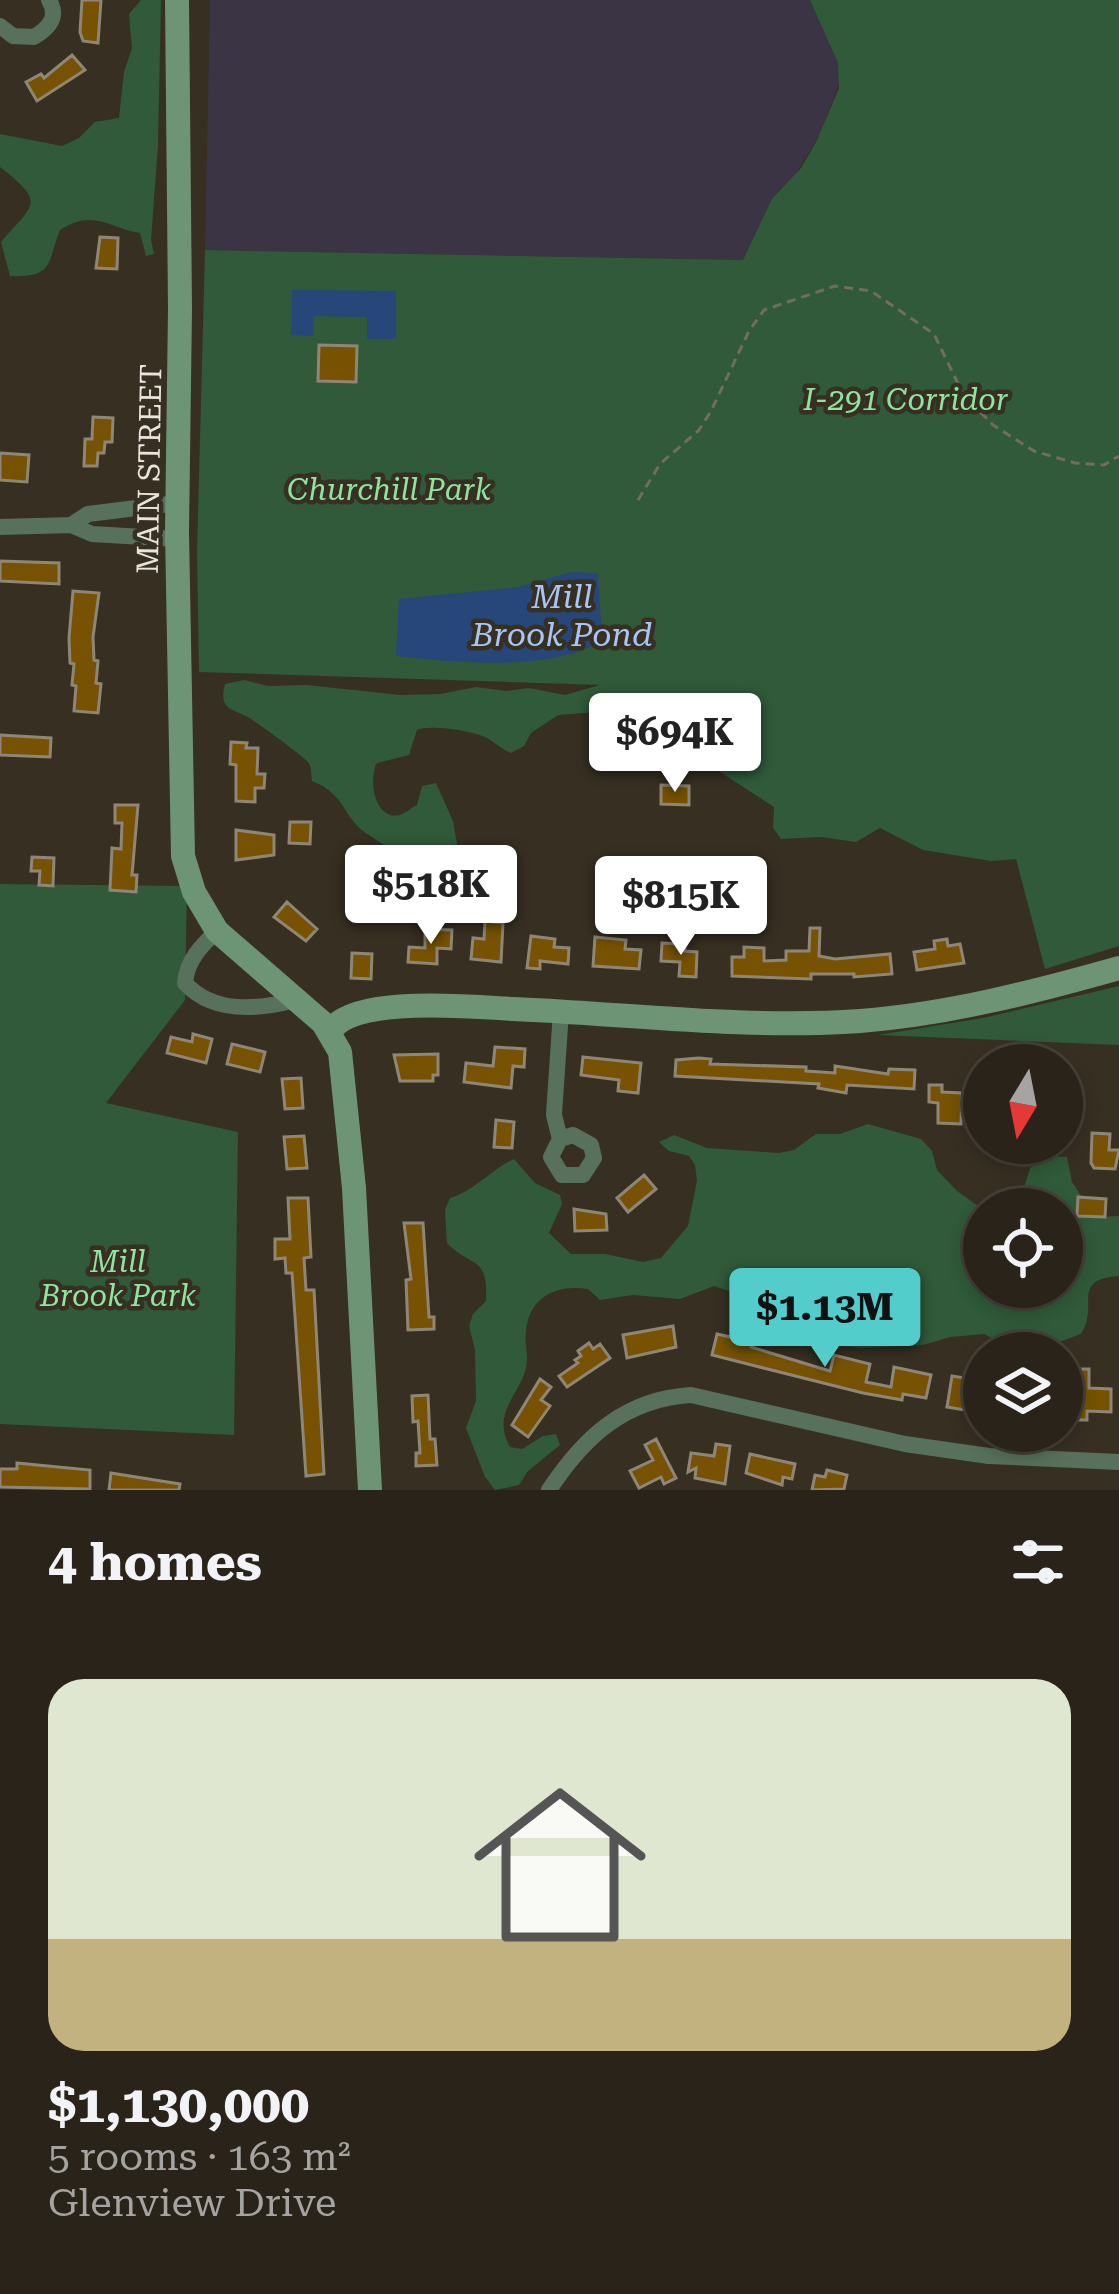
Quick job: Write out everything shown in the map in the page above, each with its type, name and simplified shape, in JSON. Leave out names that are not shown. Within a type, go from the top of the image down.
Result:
[{"type":"main road","name":"MAIN STREET","points":[[177,0],[181,839],[194,892],[217,931],[331,1031]]},
{"type":"main road","points":[[331,1031],[342,1033],[362,1024],[369,1013],[394,1006],[436,1005],[731,1021],[857,1021],[934,1012],[1119,968]]},
{"type":"main road","points":[[331,1031],[344,1065],[370,1490]]},
{"type":"street","points":[[0,26],[13,36],[34,37],[52,20],[54,9],[49,0]]},
{"type":"street","points":[[71,525],[88,514],[177,503]]},
{"type":"street","points":[[0,527],[71,525],[92,534],[177,539]]},
{"type":"street","points":[[217,931],[186,971],[185,983],[195,993],[208,1003],[240,1006],[295,1000]]},
{"type":"street","points":[[560,1138],[554,1115],[561,1011]]},
{"type":"street","points":[[549,1490],[592,1435],[617,1416],[677,1396],[720,1401],[905,1444],[989,1456],[1119,1462]]},
{"type":"path","points":[[638,500],[660,464],[712,412],[748,331],[764,310],[835,286],[871,291],[934,334],[963,394],[993,425],[1034,452],[1104,465],[1119,456]]},
{"type":"shaded area","points":[[210,0],[810,0],[841,78],[820,134],[743,260],[205,250]]},
{"type":"green space","points":[[141,0],[161,0],[154,254],[146,256],[140,233],[82,220],[60,230],[42,271],[10,276],[1,242],[31,204],[25,189],[0,167],[0,134],[62,146],[95,122],[119,118],[132,48],[129,14]]},
{"type":"green space","points":[[810,0],[1119,0],[1119,946],[1045,969],[1016,859],[991,861],[923,850],[880,828],[856,842],[781,839],[773,828],[774,807],[640,720],[612,711],[558,715],[511,753],[471,733],[417,730],[409,755],[377,763],[375,797],[384,812],[400,815],[417,805],[422,786],[436,783],[453,821],[460,861],[460,866],[451,869],[429,861],[404,862],[358,827],[332,793],[312,781],[305,759],[230,709],[223,698],[225,684],[244,680],[268,686],[307,685],[400,695],[476,687],[529,688],[565,695],[600,685],[199,672],[197,552],[205,250],[743,260],[772,199],[801,168],[817,140],[839,88],[838,63]]},
{"type":"green space","name":"Mill Brook Park","points":[[0,884],[187,886],[185,1000],[106,1103],[238,1132],[234,1435],[0,1424]]},
{"type":"green space","points":[[1119,986],[1119,1045],[878,1035],[983,1018]]},
{"type":"green space","points":[[868,1124],[921,1139],[932,1151],[937,1170],[963,1195],[963,1308],[1083,1308],[1083,1199],[1095,1217],[1119,1216],[1119,1276],[1104,1278],[1090,1288],[1082,1332],[963,1332],[963,1336],[923,1345],[861,1348],[763,1319],[753,1299],[714,1286],[680,1299],[633,1295],[600,1300],[588,1289],[556,1291],[539,1301],[529,1318],[526,1368],[503,1424],[510,1447],[522,1449],[556,1434],[560,1445],[528,1471],[519,1485],[495,1490],[466,1428],[476,1401],[475,1350],[469,1326],[486,1301],[486,1286],[477,1264],[447,1243],[445,1210],[450,1198],[514,1159],[535,1183],[560,1195],[562,1204],[549,1233],[571,1254],[605,1254],[643,1262],[661,1258],[688,1226],[697,1181],[689,1156],[669,1151],[659,1142],[674,1135],[707,1148],[779,1153],[794,1150],[816,1134],[840,1134]]},
{"type":"green space","points":[[1037,1164],[1068,1164],[1076,1188],[1024,1188],[1030,1168]]},
{"type":"water","points":[[292,290],[396,291],[396,339],[367,339],[367,317],[314,316],[313,336],[291,335]]},
{"type":"water","name":"Mill Brook Pond","points":[[571,572],[598,573],[602,640],[582,650],[502,663],[396,656],[399,599],[519,587]]},
{"type":"building","points":[[82,0],[101,0],[98,43],[83,41]]},
{"type":"building","points":[[72,55],[85,70],[37,101],[26,82],[41,74],[44,78]]},
{"type":"building","points":[[100,237],[118,238],[117,269],[96,268]]},
{"type":"building","points":[[319,345],[357,346],[356,382],[318,381]]},
{"type":"building","points":[[93,417],[113,418],[112,442],[105,442],[104,453],[98,453],[97,466],[84,466],[85,439],[92,439]]},
{"type":"building","points":[[0,453],[29,455],[27,482],[0,480]]},
{"type":"building","points":[[0,561],[59,563],[59,584],[0,581]]},
{"type":"building","points":[[73,591],[99,593],[93,637],[96,683],[101,684],[98,713],[74,711],[76,686],[72,685],[69,638]]},
{"type":"building","points":[[0,735],[51,738],[50,757],[0,755]]},
{"type":"building","points":[[231,742],[258,748],[257,774],[265,774],[264,788],[255,788],[255,802],[236,801]]},
{"type":"building","points":[[661,785],[689,786],[689,805],[661,804]]},
{"type":"building","points":[[115,805],[138,805],[132,875],[137,875],[136,892],[110,890],[112,848],[121,849],[122,823],[115,823]]},
{"type":"building","points":[[290,822],[311,822],[310,844],[289,843]]},
{"type":"building","points":[[236,830],[274,835],[274,855],[236,860]]},
{"type":"building","points":[[32,857],[54,858],[53,886],[39,885],[40,871],[31,871]]},
{"type":"building","points":[[287,902],[317,929],[306,941],[274,917]]},
{"type":"building","points":[[485,921],[503,923],[501,962],[471,959],[473,938],[484,939]]},
{"type":"building","points":[[810,928],[820,928],[819,956],[890,954],[892,974],[811,974],[811,979],[732,976],[732,957],[744,957],[744,947],[764,948],[764,961],[786,960],[786,951],[809,951]]},
{"type":"building","points":[[425,929],[452,930],[451,949],[437,948],[437,964],[408,962],[409,947],[425,948]]},
{"type":"building","points":[[531,936],[555,939],[554,947],[569,948],[568,964],[540,961],[540,969],[527,968]]},
{"type":"building","points":[[595,937],[626,940],[625,949],[641,950],[639,969],[593,966]]},
{"type":"building","points":[[947,939],[948,946],[960,944],[964,963],[917,970],[914,952],[935,949],[934,941]]},
{"type":"building","points":[[662,943],[685,944],[685,951],[697,952],[696,977],[679,976],[680,962],[661,961]]},
{"type":"building","points":[[352,953],[372,954],[371,979],[351,978]]},
{"type":"building","points":[[193,1034],[212,1039],[206,1063],[167,1053],[171,1037],[192,1042]]},
{"type":"building","points":[[232,1044],[265,1052],[260,1072],[227,1064]]},
{"type":"building","points":[[495,1047],[525,1049],[524,1067],[513,1066],[511,1088],[464,1082],[466,1063],[493,1066]]},
{"type":"building","points":[[438,1054],[438,1075],[433,1075],[433,1081],[400,1081],[394,1055]]},
{"type":"building","points":[[583,1057],[641,1063],[638,1093],[618,1091],[619,1080],[581,1075]]},
{"type":"building","points":[[711,1059],[710,1064],[806,1067],[806,1071],[835,1073],[835,1066],[888,1074],[889,1069],[915,1070],[914,1089],[847,1085],[846,1093],[818,1088],[819,1084],[675,1076],[676,1060]]},
{"type":"building","points":[[301,1078],[303,1108],[285,1109],[282,1079]]},
{"type":"building","points":[[929,1085],[942,1085],[942,1092],[962,1093],[961,1124],[938,1123],[938,1103],[929,1102]]},
{"type":"building","points":[[496,1120],[514,1122],[512,1148],[494,1147]]},
{"type":"building","points":[[1092,1133],[1110,1134],[1109,1150],[1119,1150],[1115,1169],[1094,1168]]},
{"type":"building","points":[[304,1136],[307,1168],[287,1169],[284,1137]]},
{"type":"building","points":[[644,1175],[656,1189],[628,1212],[617,1198]]},
{"type":"building","points":[[1083,1197],[1106,1199],[1105,1217],[1083,1216]]},
{"type":"building","points":[[288,1198],[308,1198],[311,1257],[304,1258],[306,1290],[314,1290],[324,1474],[306,1476],[292,1273],[286,1273],[285,1258],[275,1259],[275,1239],[290,1239]]},
{"type":"building","points":[[574,1209],[606,1214],[607,1230],[575,1231]]},
{"type":"building","points":[[404,1223],[423,1223],[429,1317],[434,1317],[434,1329],[408,1330],[406,1280],[411,1279]]},
{"type":"building","points":[[673,1326],[676,1347],[627,1358],[623,1335]]},
{"type":"building","points":[[717,1334],[830,1371],[834,1355],[870,1364],[866,1382],[891,1387],[894,1367],[931,1375],[926,1398],[903,1394],[902,1400],[863,1393],[712,1355]]},
{"type":"building","points":[[589,1343],[593,1349],[600,1344],[610,1358],[567,1387],[559,1376],[578,1363],[578,1351]]},
{"type":"building","points":[[1083,1369],[1089,1369],[1089,1388],[1111,1389],[1111,1412],[1087,1411],[1087,1420],[1083,1420]]},
{"type":"building","points":[[952,1376],[963,1378],[963,1410],[947,1407]]},
{"type":"building","points":[[540,1379],[551,1387],[541,1400],[550,1406],[528,1437],[512,1425]]},
{"type":"building","points":[[428,1395],[430,1439],[435,1439],[437,1465],[416,1466],[416,1453],[420,1453],[412,1396]]},
{"type":"building","points":[[656,1439],[676,1478],[664,1484],[661,1477],[639,1488],[630,1471],[653,1460],[645,1445]]},
{"type":"building","points":[[716,1444],[730,1446],[725,1484],[695,1478],[696,1468],[688,1472],[691,1453],[714,1456]]},
{"type":"building","points":[[750,1454],[795,1464],[792,1479],[783,1477],[782,1485],[746,1473]]},
{"type":"building","points":[[17,1463],[90,1470],[90,1489],[0,1487],[0,1469],[17,1469]]},
{"type":"building","points":[[827,1470],[847,1475],[844,1489],[812,1490],[815,1475],[825,1477]]},
{"type":"building","points":[[111,1473],[180,1484],[179,1490],[109,1490]]},
{"type":"park label","name":"I-291 Corridor","points":[[906,399]]},
{"type":"park label","name":"Churchill Park","points":[[389,489]]}]
